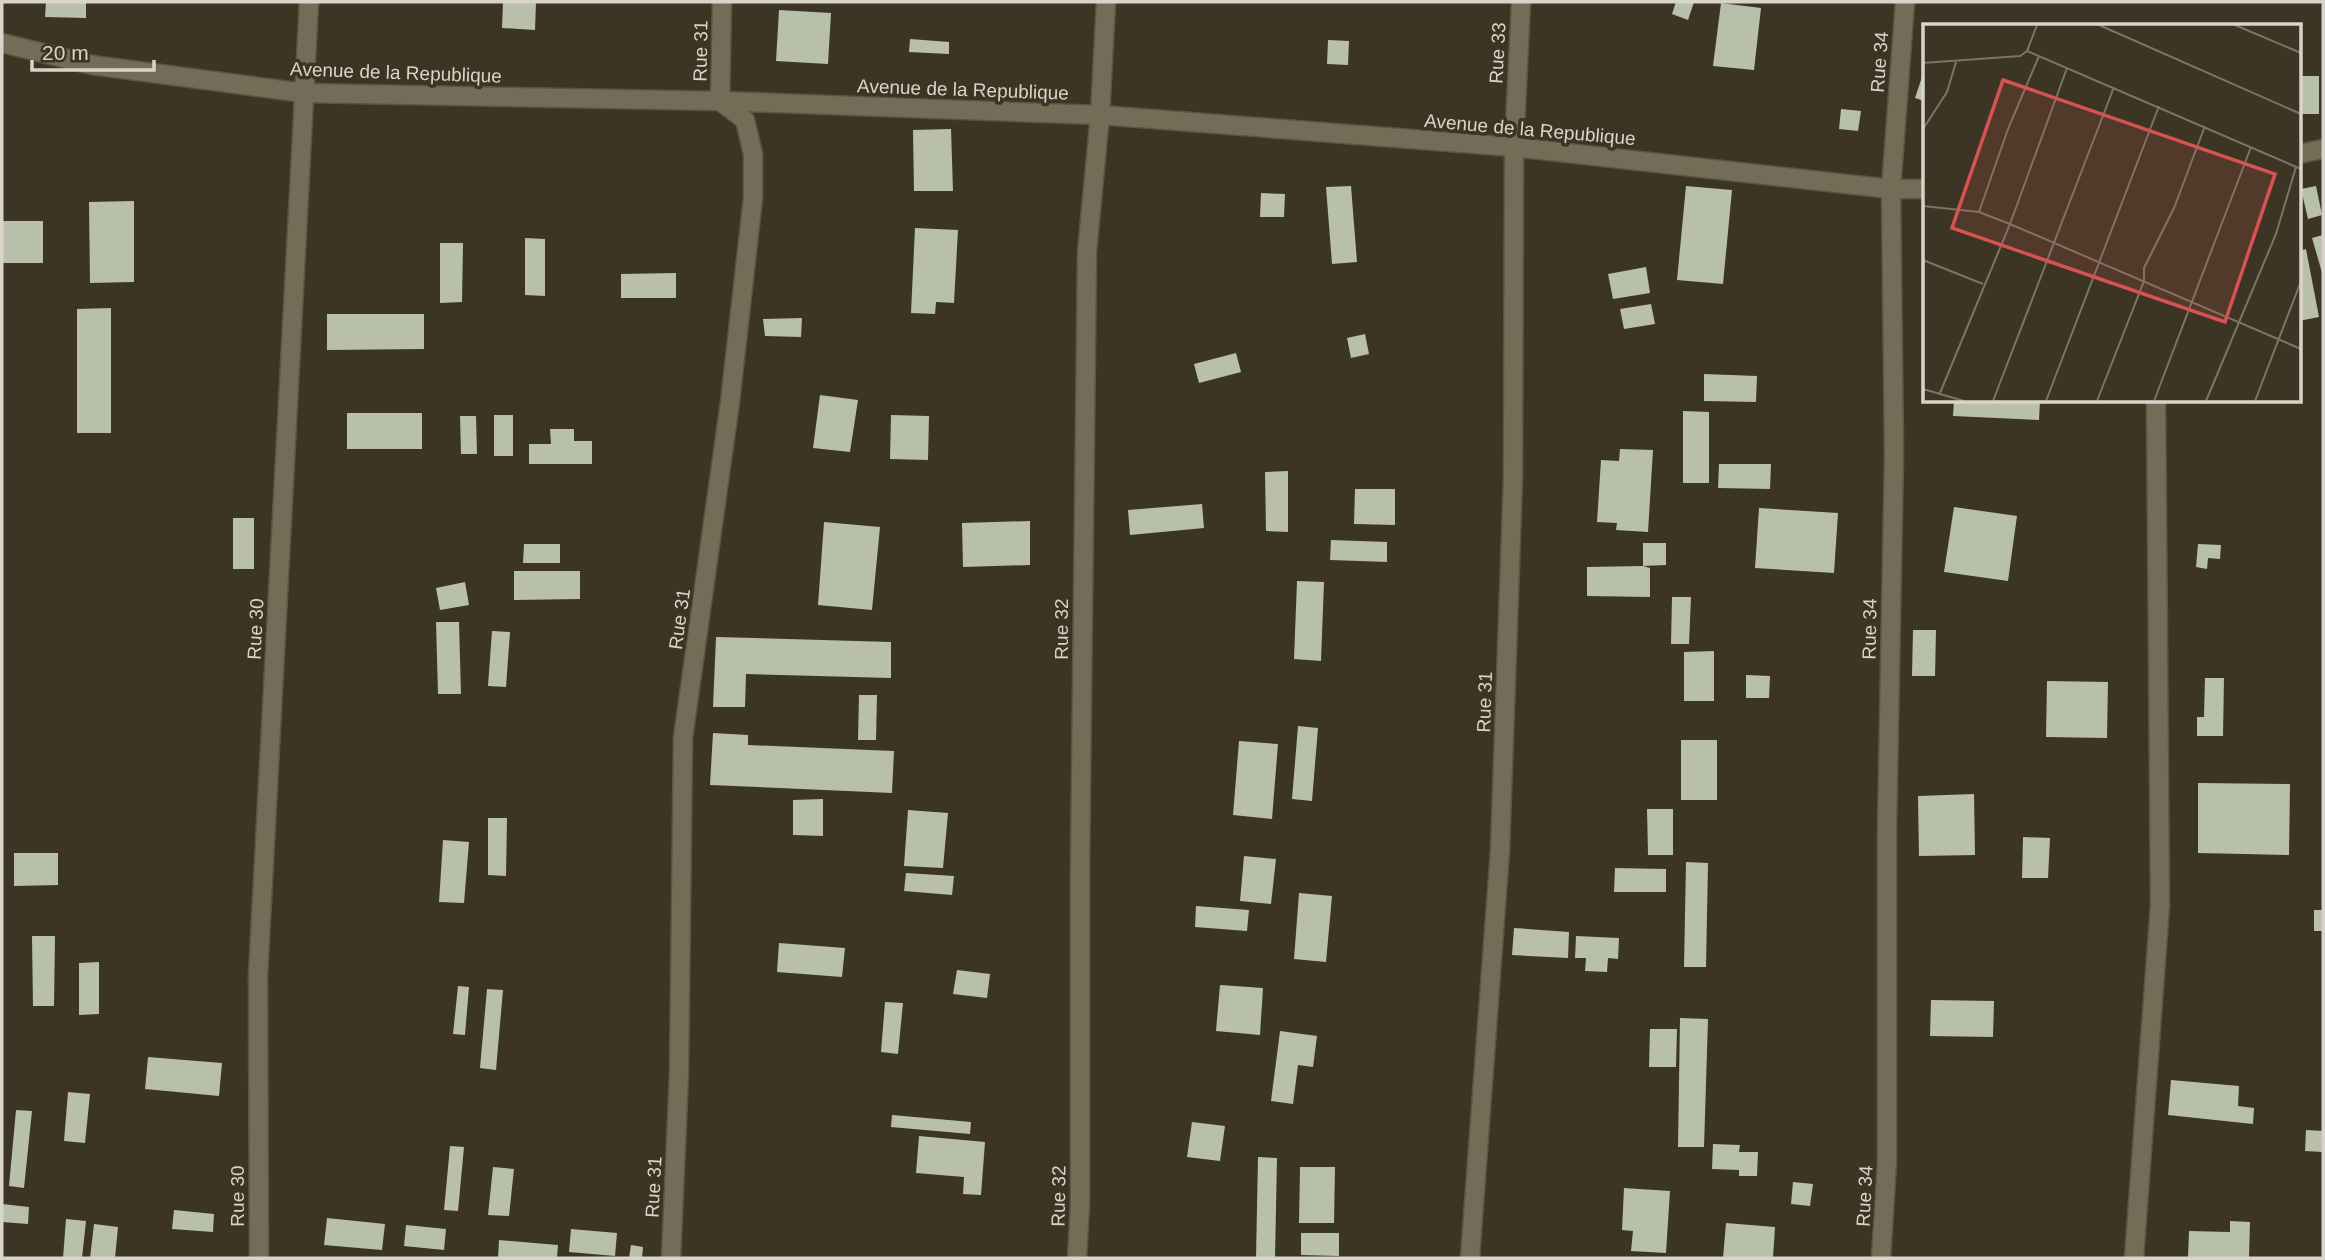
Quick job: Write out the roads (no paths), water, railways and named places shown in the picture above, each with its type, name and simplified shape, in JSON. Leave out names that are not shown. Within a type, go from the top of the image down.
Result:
[{"type":"street","name":"Rue 30","points":[[258,1258],[258,976],[309,2]]},
{"type":"street","name":"Rue 31","points":[[671,1258],[679,1074],[683,738],[730,402],[753,198],[753,154],[745,120],[720,101],[722,2]]},
{"type":"street","name":"Rue 32","points":[[1077,1258],[1080,1205],[1087,251],[1100,115],[1106,2]]},
{"type":"street","name":"Rue 33","points":[[1514,147],[1521,2]]},
{"type":"street","name":"Rue 34","points":[[1881,1258],[1887,1162],[1886,829],[1894,455],[1891,189],[1905,2]]},
{"type":"street","name":"Avenue de la Republique","points":[[2,43],[92,65],[304,93],[720,101],[1100,115],[1514,147],[1891,189],[1923,189]]},
{"type":"street","name":"Rue 31","points":[[1470,1258],[1500,850],[1513,478],[1514,147]]},
{"type":"street","points":[[2300,154],[2323,149]]},
{"type":"street","points":[[2134,1258],[2160,905],[2156,402]]}]
